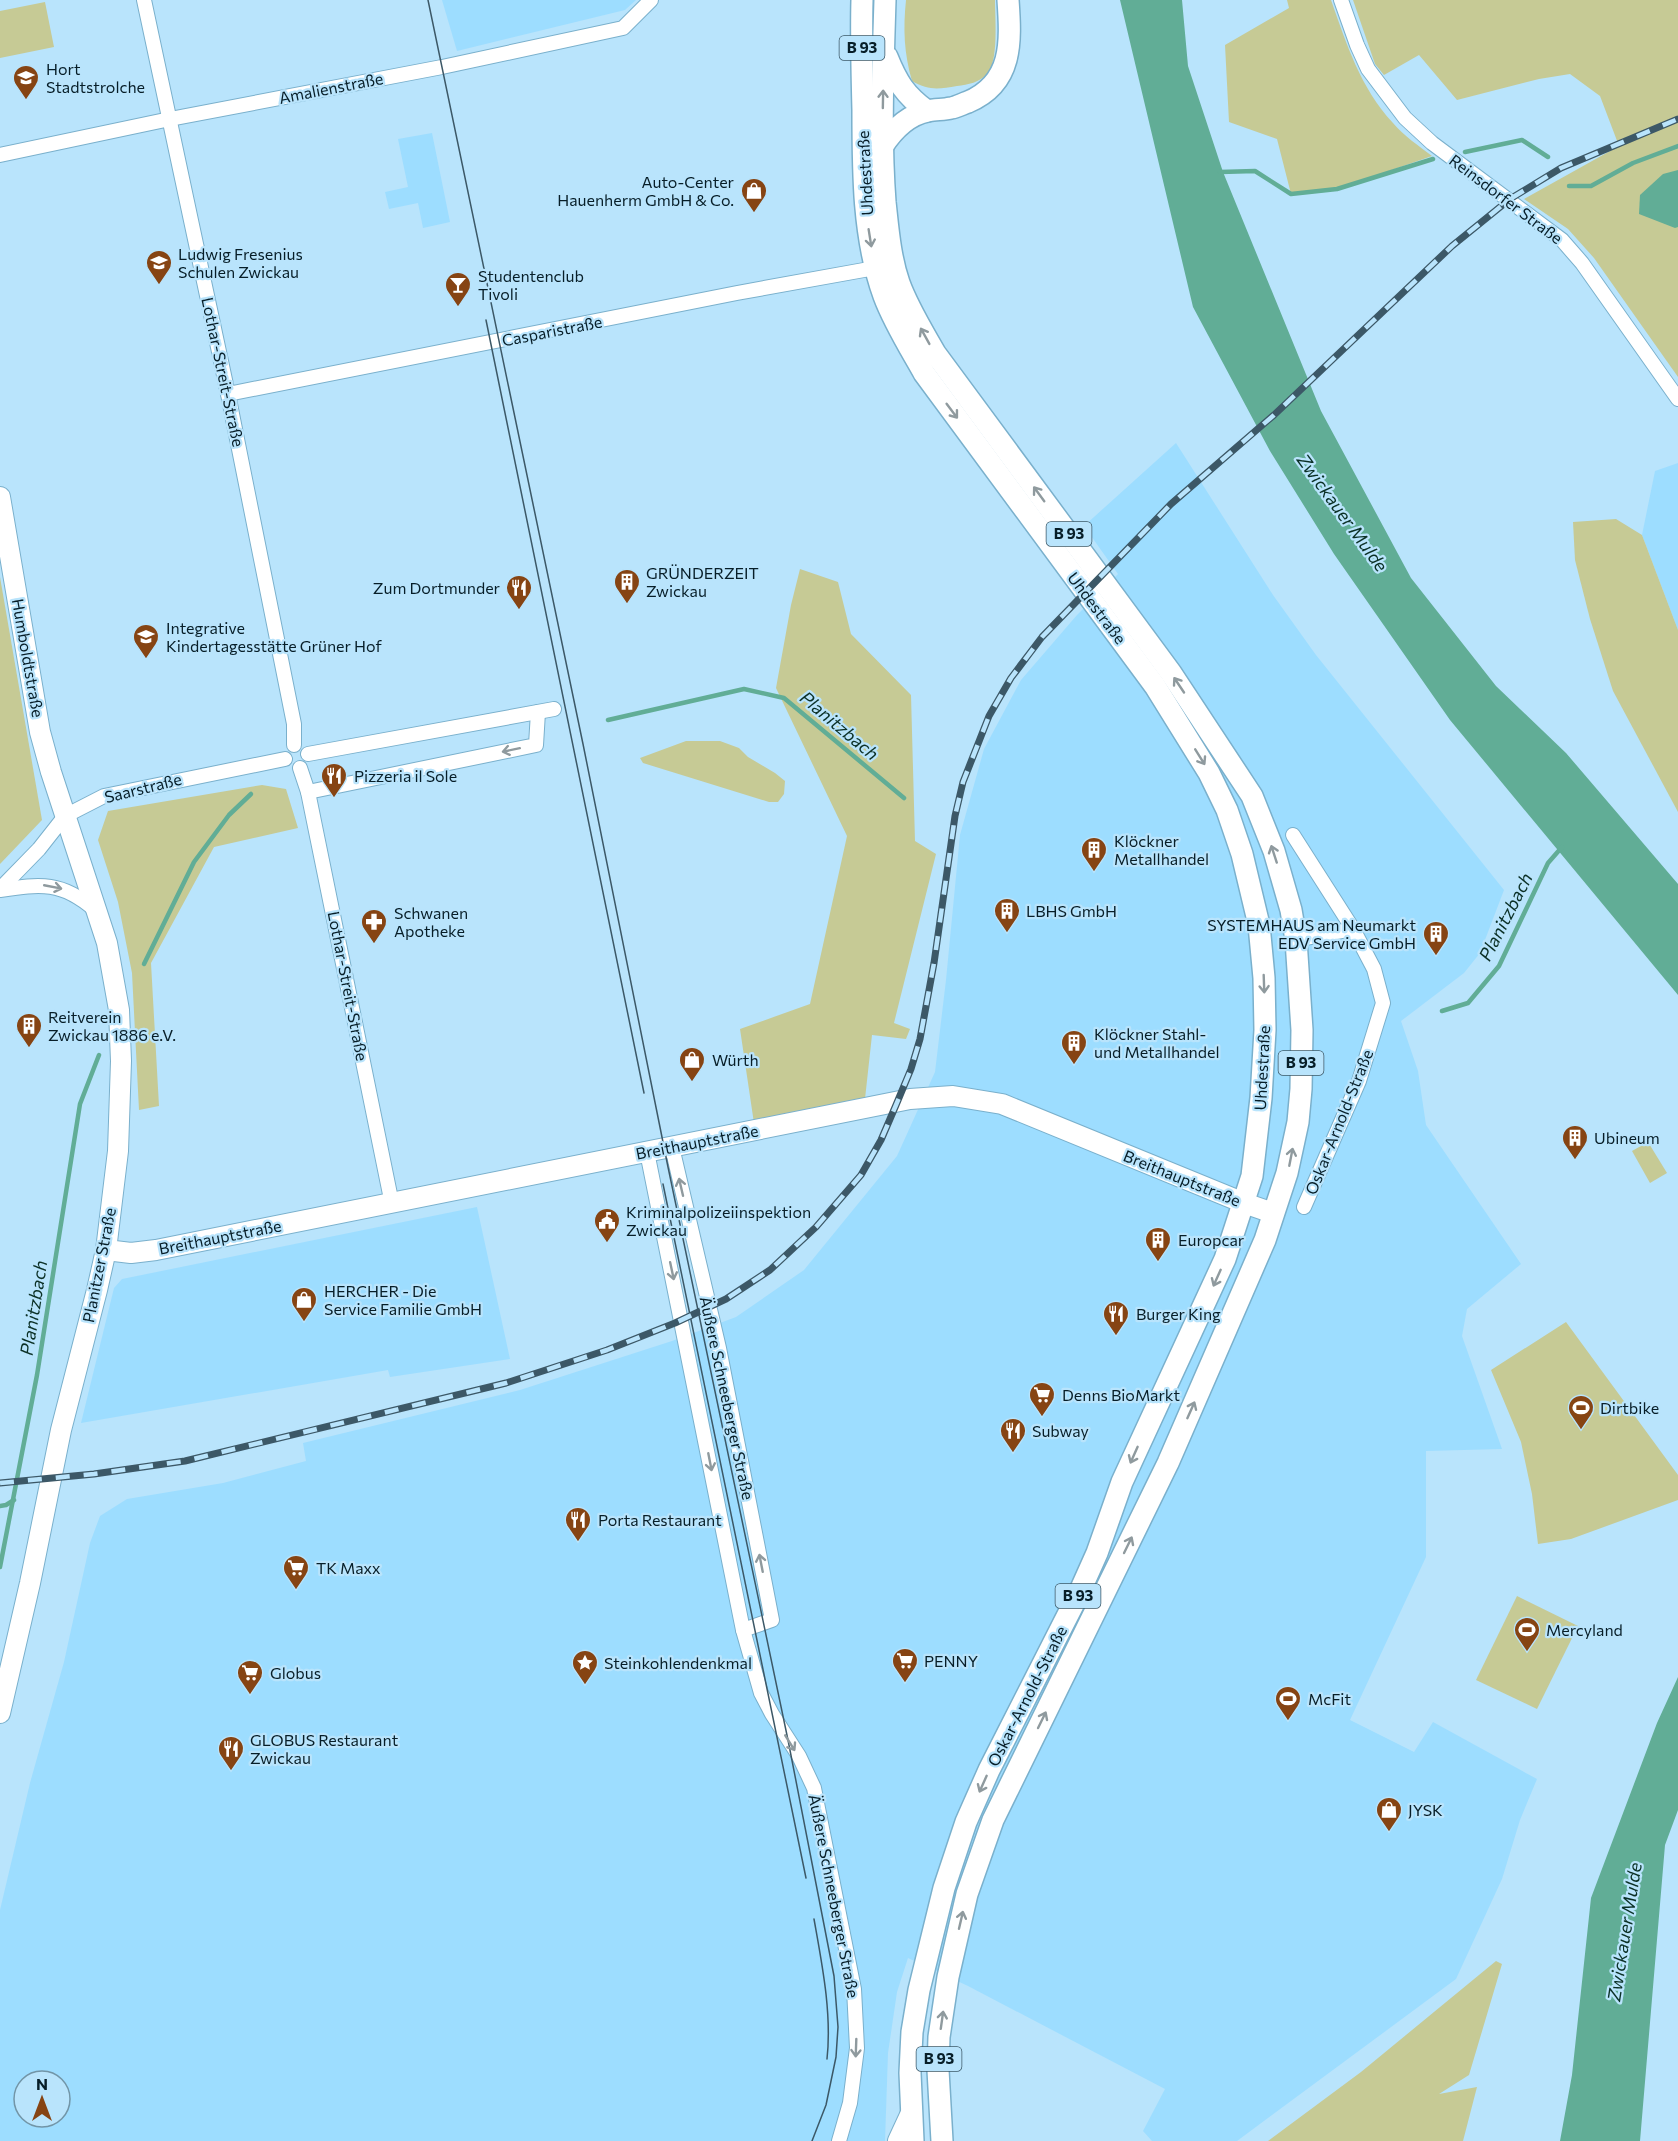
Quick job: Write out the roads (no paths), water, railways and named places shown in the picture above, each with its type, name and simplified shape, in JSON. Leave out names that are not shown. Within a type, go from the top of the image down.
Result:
[{"type":"main road","name":"Uhdestraße","points":[[862,0],[866,202],[875,268],[895,321],[924,374],[1155,686],[1209,773],[1227,810],[1242,854],[1259,925],[1264,978],[1261,1098],[1252,1176],[1244,1203]]},
{"type":"main road","name":"Uhdestraße","points":[[885,0],[882,147],[888,234],[893,264],[911,310],[935,353],[1171,673],[1252,796],[1274,851],[1291,910],[1296,940],[1302,1030],[1298,1122],[1287,1173],[1273,1213]]},
{"type":"main road","points":[[882,147],[892,132],[909,118],[927,111],[953,108],[983,95],[998,79],[1008,56],[1010,31],[1008,0]]},
{"type":"main road","points":[[884,50],[902,88],[910,98],[927,111]]},
{"type":"main road","name":"Humboldtstraße","points":[[0,497],[40,732],[65,816]]},
{"type":"main road","name":"Planitzer Straße","points":[[0,1713],[61,1430],[106,1250],[118,1151],[121,1051],[116,986],[99,914],[65,816]]},
{"type":"main road","name":"Breithauptstraße","points":[[106,1250],[131,1253],[156,1250],[910,1099],[953,1096],[1002,1104],[1273,1213]]},
{"type":"main road","name":"Oskar-Arnold-Straße","points":[[913,2141],[910,2073],[912,2032],[919,1990],[944,1888],[966,1822],[989,1770],[1080,1592],[1097,1553],[1122,1482],[1221,1268],[1244,1203]]},
{"type":"main road","name":"Oskar-Arnold-Straße","points":[[942,2141],[938,2070],[939,2037],[948,1977],[967,1894],[978,1862],[993,1820],[1168,1463],[1252,1270],[1273,1213]]},
{"type":"main road","points":[[898,2141],[912,2113]]},
{"type":"street","name":"Lothar-Streit-Straße","points":[[144,0],[228,394],[294,724],[294,745]]},
{"type":"street","name":"Amalienstraße","points":[[0,155],[623,28],[651,0]]},
{"type":"street","name":"Reinsdorfer Straße","points":[[1341,0],[1368,69],[1405,118],[1432,143],[1562,240],[1582,263],[1678,399]]},
{"type":"street","name":"Casparistraße","points":[[228,394],[737,293],[875,268]]},
{"type":"street","points":[[308,754],[554,709]]},
{"type":"street","points":[[308,792],[536,745],[538,712]]},
{"type":"street","points":[[294,745],[304,748],[308,754],[306,765],[300,768],[290,767],[285,759],[288,748],[294,745]]},
{"type":"street","name":"Saarstraße","points":[[0,889],[39,849],[65,816],[104,796],[285,759]]},
{"type":"street","name":"Lothar-Streit-Straße","points":[[300,768],[308,792],[392,1204]]},
{"type":"street","points":[[1293,835],[1353,929],[1296,940]]},
{"type":"street","name":"Saarstraße","points":[[0,889],[38,885],[61,888],[84,900],[99,914]]},
{"type":"street","name":"Oskar-Arnold-Straße","points":[[1304,1207],[1359,1081],[1383,1003],[1374,969],[1353,929]]},
{"type":"street","name":"Äußere Schneeberger Straße","points":[[672,1147],[719,1348],[772,1620],[743,1630]]},
{"type":"street","name":"Äußere Schneeberger Straße","points":[[647,1152],[743,1630],[761,1693],[799,1756],[814,1788],[854,1989],[857,2048],[850,2103],[839,2141]]},
{"type":"water","name":"Zwickauer Mulde","points":[[1120,0],[1182,0],[1188,66],[1223,172],[1321,411],[1411,578],[1496,686],[1566,753],[1678,884],[1678,995],[1450,720],[1334,554],[1270,451],[1193,307]]},
{"type":"water","points":[[1678,170],[1678,227],[1675,228],[1639,214],[1640,195],[1663,174]]},
{"type":"water","name":"Zwickauer Mulde","points":[[1678,1677],[1678,1810],[1665,1845],[1640,2141],[1560,2141],[1572,2075],[1591,1898],[1657,1723]]},
{"type":"waterway","points":[[1465,152],[1522,140],[1548,157]]},
{"type":"waterway","points":[[1569,186],[1591,186],[1633,163],[1678,146]]},
{"type":"waterway","points":[[1220,172],[1255,171],[1291,194],[1337,189],[1433,159]]},
{"type":"waterway","name":"Planitzbach","points":[[608,720],[744,689],[784,698],[904,798]]},
{"type":"waterway","name":"Planitzbach","points":[[144,964],[194,862],[229,815],[251,794]]},
{"type":"waterway","name":"Planitzbach","points":[[1442,1011],[1468,1003],[1499,966],[1548,863],[1562,847]]},
{"type":"waterway","name":"Planitzbach","points":[[0,1567],[37,1375],[80,1104],[99,1055]]},
{"type":"waterway","points":[[0,1506],[14,1500]]},
{"type":"tram line","points":[[428,0],[788,1740],[834,1976],[838,2027],[836,2057],[826,2105],[812,2141]]},
{"type":"tram line","points":[[486,320],[644,1093]]},
{"type":"tram line","points":[[663,1184],[806,1878]]},
{"type":"tram line","points":[[814,1919],[827,2006],[827,2059]]},
{"type":"railway","points":[[0,1483],[94,1474],[185,1461],[506,1383],[607,1350],[675,1323],[726,1299],[770,1270],[816,1227],[861,1175],[881,1140],[911,1069],[920,1039],[934,963],[955,816],[963,782],[989,716],[1011,678],[1042,637],[1171,504],[1274,415],[1452,246],[1510,199],[1561,168],[1678,119]]},
{"type":"place","name":"Hort Stadtstrolche","points":[[26,101]]},
{"type":"place","name":"Auto-Center Hauenherm GmbH & Co.","points":[[754,214]]},
{"type":"place","name":"Ludwig Fresenius Schulen Zwickau","points":[[159,286]]},
{"type":"place","name":"Studentenclub Tivoli","points":[[458,308]]},
{"type":"place","name":"GRÜNDERZEIT Zwickau","points":[[627,605]]},
{"type":"place","name":"Zum Dortmunder","points":[[519,611]]},
{"type":"place","name":"Integrative Kindertagesstätte Grüner Hof","points":[[146,660]]},
{"type":"place","name":"Pizzeria il Sole","points":[[334,799]]},
{"type":"place","name":"Klöckner Metallhandel","points":[[1094,873]]},
{"type":"place","name":"LBHS GmbH","points":[[1007,934]]},
{"type":"place","name":"Schwanen Apotheke","points":[[374,945]]},
{"type":"place","name":"SYSTEMHAUS am Neumarkt EDV Service GmbH","points":[[1436,957]]},
{"type":"place","name":"Reitverein Zwickau 1886 e.V.","points":[[29,1049]]},
{"type":"place","name":"Klöckner Stahl- und Metallhandel","points":[[1074,1066]]},
{"type":"place","name":"Würth","points":[[692,1083]]},
{"type":"place","name":"Ubineum","points":[[1575,1161]]},
{"type":"place","name":"Kriminalpolizeiinspektion Zwickau","points":[[607,1244]]},
{"type":"place","name":"Europcar","points":[[1158,1263]]},
{"type":"place","name":"HERCHER - Die Service Familie GmbH","points":[[304,1323]]},
{"type":"place","name":"Burger King","points":[[1116,1337]]},
{"type":"place","name":"Denns BioMarkt","points":[[1042,1418]]},
{"type":"place","name":"Dirtbike","points":[[1581,1431]]},
{"type":"place","name":"Subway","points":[[1013,1454]]},
{"type":"place","name":"Porta Restaurant","points":[[578,1543]]},
{"type":"place","name":"TK Maxx","points":[[296,1591]]},
{"type":"place","name":"Mercyland","points":[[1527,1653]]},
{"type":"place","name":"PENNY","points":[[905,1684]]},
{"type":"place","name":"Steinkohlendenkmal","points":[[585,1686]]},
{"type":"place","name":"Globus","points":[[250,1696]]},
{"type":"place","name":"McFit","points":[[1288,1722]]},
{"type":"place","name":"GLOBUS Restaurant Zwickau","points":[[231,1772]]},
{"type":"place","name":"JYSK","points":[[1389,1833]]}]
